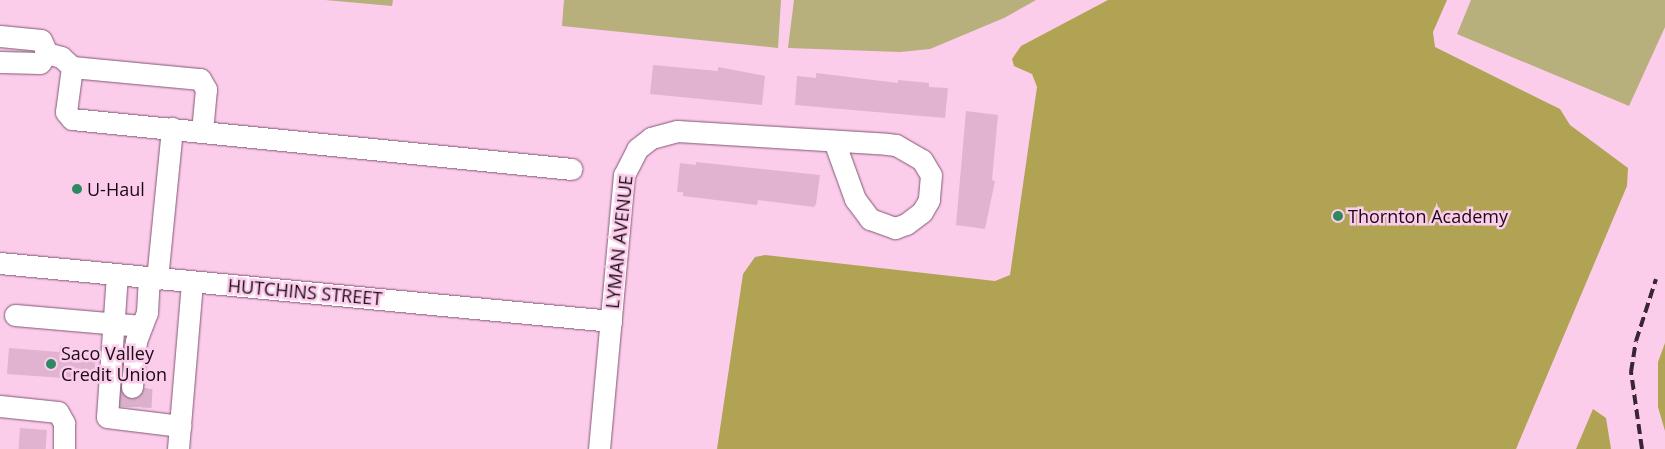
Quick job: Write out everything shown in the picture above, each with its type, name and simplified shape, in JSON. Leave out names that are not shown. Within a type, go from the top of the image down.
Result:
[{"type":"street","points":[[0,36],[41,40],[45,43],[48,53]]},
{"type":"street","points":[[0,62],[40,63],[48,53]]},
{"type":"street","points":[[48,53],[61,57],[72,67],[200,79],[206,89],[202,131]]},
{"type":"street","points":[[72,67],[68,116],[572,169]]},
{"type":"street","points":[[131,405],[126,354],[139,334],[147,313],[172,128]]},
{"type":"street","name":"LYMAN AVENUE","points":[[599,449],[624,175],[631,157],[643,143],[659,134],[677,131],[887,144],[915,154],[931,175],[929,200],[922,212],[906,224],[895,228],[870,219],[855,199],[834,141]]},
{"type":"street","name":"HUTCHINS STREET","points":[[0,262],[192,282],[611,320]]},
{"type":"street","points":[[117,274],[106,414],[109,419],[131,405]]},
{"type":"street","points":[[178,449],[192,282]]},
{"type":"street","points":[[15,315],[114,324],[139,334]]},
{"type":"street","points":[[131,405],[180,426]]},
{"type":"street","points":[[0,406],[58,412],[64,423],[64,449]]},
{"type":"shaded area","points":[[325,0],[393,0],[392,6]]},
{"type":"shaded area","points":[[564,0],[781,0],[778,48],[562,26]]},
{"type":"shaded area","points":[[794,0],[1036,0],[1004,18],[930,49],[900,52],[788,48]]},
{"type":"shaded area","name":"Thornton Academy","points":[[1108,0],[1447,0],[1433,32],[1435,47],[1560,109],[1570,125],[1628,168],[1627,186],[1516,449],[717,449],[743,274],[755,257],[765,255],[995,281],[1010,275],[1037,87],[1032,74],[1014,66],[1012,59],[1021,46]]},
{"type":"shaded area","points":[[1471,0],[1665,0],[1665,27],[1629,106],[1457,34]]},
{"type":"shaded area","points":[[1665,343],[1665,431],[1658,407],[1658,362]]},
{"type":"shaded area","points":[[1593,409],[1606,418],[1611,449],[1576,449]]},
{"type":"building","points":[[653,65],[718,71],[718,67],[765,76],[762,105],[650,94]]},
{"type":"building","points":[[816,73],[898,83],[898,80],[929,83],[929,87],[948,88],[945,118],[795,105],[797,76],[816,78]]},
{"type":"building","points":[[966,111],[998,115],[992,180],[995,181],[985,229],[956,225]]},
{"type":"building","points":[[696,162],[820,175],[816,204],[814,207],[758,200],[757,205],[683,196],[683,192],[677,192],[680,163],[696,165]]},
{"type":"building","name":"Saco Valley Credit Union","points":[[60,346],[75,348],[75,353],[79,355],[96,356],[94,373],[78,372],[77,379],[7,374],[9,348],[59,352]]},
{"type":"building","points":[[144,388],[148,388],[147,407],[120,406],[121,393],[130,399],[137,398]]},
{"type":"building","points":[[20,428],[47,430],[46,449],[19,449]]},
{"type":"tunnel","points":[[121,406],[123,386]]},
{"type":"tunnel","points":[[141,407],[142,388]]},
{"type":"railway","points":[[1642,449],[1631,372],[1636,341],[1656,279]]},
{"type":"place","name":"U-Haul","points":[[77,189]]},
{"type":"place","name":"Thornton Academy","points":[[1338,216]]},
{"type":"place","name":"Saco Valley Credit Union","points":[[51,364]]}]
